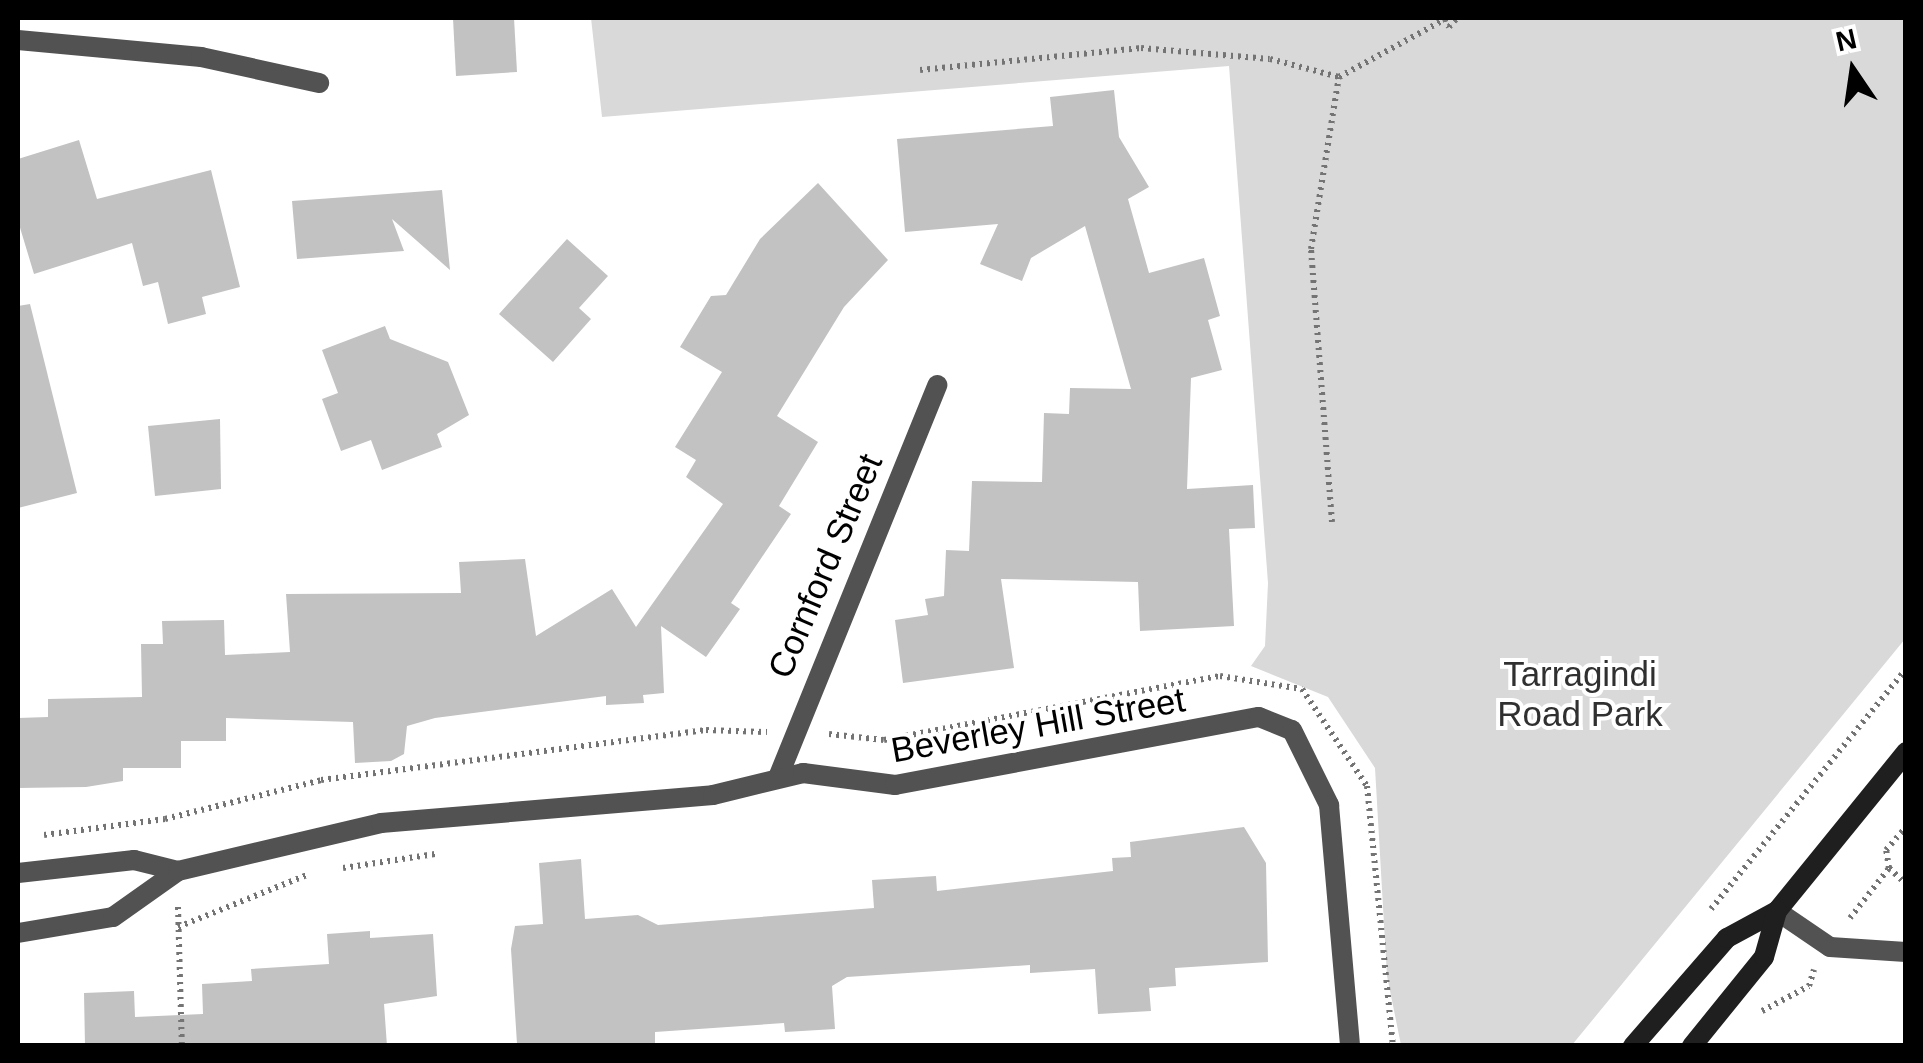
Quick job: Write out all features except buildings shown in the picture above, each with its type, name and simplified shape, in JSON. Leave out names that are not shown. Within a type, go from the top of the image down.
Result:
[{"type":"street","points":[[18,40],[201,57],[319,83]]},
{"type":"street","name":"Cornford Street","points":[[779,775],[937,386]]},
{"type":"street","name":"Beverley Hill Street","points":[[18,933],[112,917],[178,872],[381,822],[713,795],[779,775],[895,785],[1259,717],[1292,730],[1329,805],[1350,1046]]},
{"type":"street","points":[[1633,1046],[1727,938],[1777,910],[1906,752]]},
{"type":"street","name":"Beverley Hill Street","points":[[18,873],[134,860],[178,872]]},
{"type":"street","points":[[1777,910],[1830,947],[1906,952]]},
{"type":"street","points":[[1692,1046],[1764,956],[1777,910]]},
{"type":"path","points":[[920,70],[1140,48],[1270,59],[1339,77],[1446,18],[1449,27],[1457,18]]},
{"type":"path","points":[[1332,522],[1311,249],[1339,77]]},
{"type":"path","points":[[1698,925],[1906,668]]},
{"type":"path","points":[[1192,680],[1197,699]]},
{"type":"path","points":[[844,734],[884,740],[1192,680],[1302,689],[1336,729],[1366,786],[1393,1046]]},
{"type":"path","points":[[36,836],[165,820],[321,780],[746,732]]},
{"type":"path","points":[[1906,826],[1886,850],[1889,868],[1906,884]]},
{"type":"path","points":[[332,870],[438,853]]},
{"type":"path","points":[[1879,877],[1889,868]]},
{"type":"path","points":[[178,927],[315,872]]},
{"type":"path","points":[[178,904],[182,1046]]},
{"type":"path","points":[[1750,1024],[1806,980]]},
{"type":"green space","name":"Tarragindi Road Park","points":[[591,18],[1905,18],[1905,639],[1572,1045],[1401,1045],[1387,976],[1375,768],[1328,697],[1251,666],[1265,646],[1268,583],[1229,66],[602,117]]}]
